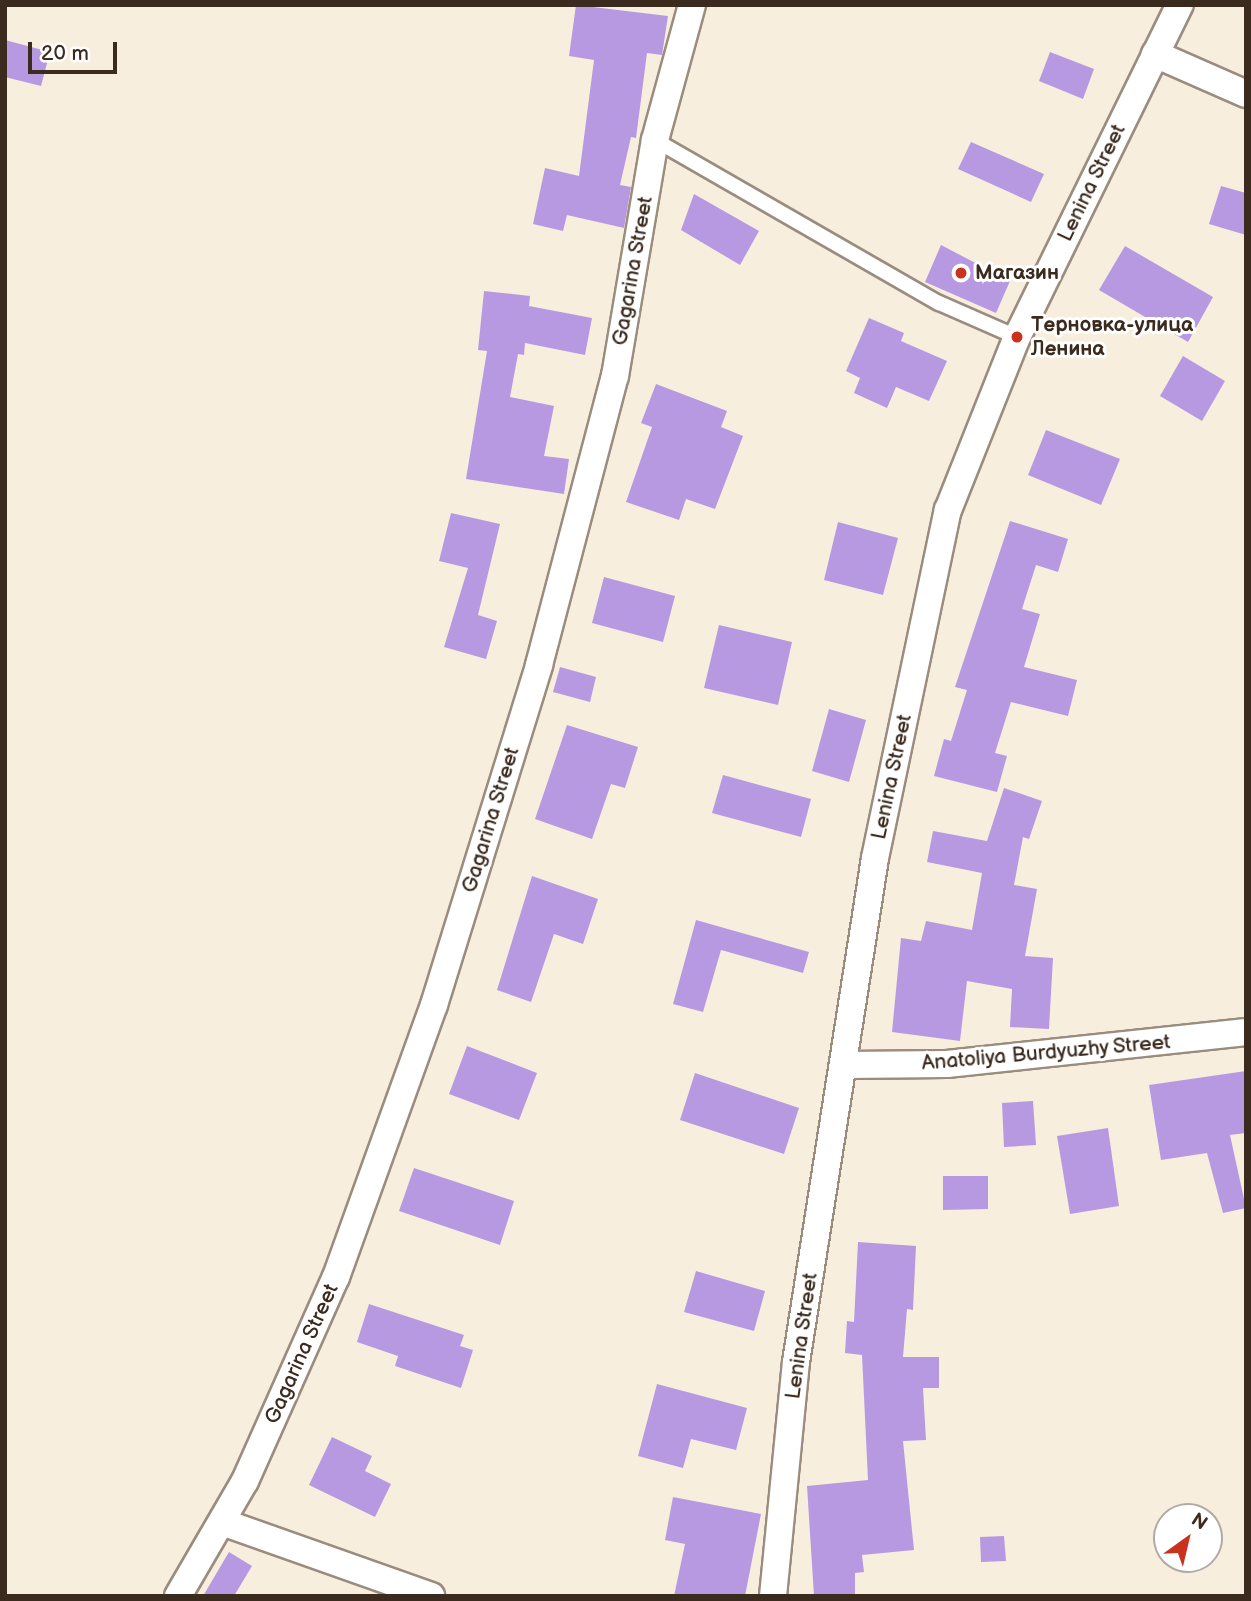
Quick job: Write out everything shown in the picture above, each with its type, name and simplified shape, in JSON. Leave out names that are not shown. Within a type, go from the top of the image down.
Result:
[{"type":"street","name":"Gagarina Street","points":[[178,1596],[245,1480],[336,1277],[434,1005],[539,665],[615,376],[655,139],[692,5]]},
{"type":"street","name":"Lenina Street","points":[[773,1596],[796,1362],[846,1066],[875,858],[948,510],[1017,337],[1181,5]]},
{"type":"street","points":[[1155,54],[1246,94]]},
{"type":"street","name":"Anatoliya Burdyuzhy Street","points":[[846,1066],[960,1063],[1246,1032]]},
{"type":"street","points":[[222,1522],[431,1596]]},
{"type":"lane","points":[[655,139],[939,303],[1017,337]]},
{"type":"building","points":[[576,5],[668,16],[662,55],[647,53],[636,138],[631,137],[620,185],[631,187],[624,228],[567,215],[563,231],[533,224],[545,168],[579,176],[594,60],[569,56]]},
{"type":"building","points":[[5,40],[50,52],[41,86],[5,77]]},
{"type":"building","points":[[1050,52],[1094,69],[1083,99],[1039,81]]},
{"type":"building","points":[[971,142],[1044,174],[1031,202],[958,169]]},
{"type":"building","points":[[1221,186],[1246,193],[1246,235],[1209,224]]},
{"type":"building","points":[[694,194],[759,231],[740,265],[681,230]]},
{"type":"building","name":"Магазин","points":[[941,245],[1010,281],[996,313],[925,282]]},
{"type":"building","points":[[1125,246],[1213,297],[1188,342],[1099,290]]},
{"type":"building","points":[[484,291],[530,296],[529,306],[592,318],[585,355],[525,343],[524,355],[518,354],[510,397],[554,406],[544,456],[569,459],[564,494],[466,479],[487,351],[478,350]]},
{"type":"building","points":[[869,318],[904,333],[901,341],[947,361],[929,401],[896,387],[887,408],[854,393],[860,378],[846,371]]},
{"type":"building","points":[[1183,356],[1225,381],[1202,421],[1160,396]]},
{"type":"building","points":[[656,384],[727,411],[721,427],[743,436],[715,509],[686,499],[679,520],[626,502],[652,427],[641,423]]},
{"type":"building","points":[[1046,430],[1120,459],[1101,505],[1028,475]]},
{"type":"building","points":[[451,513],[500,524],[478,615],[497,621],[486,659],[444,647],[468,568],[439,561]]},
{"type":"building","points":[[1010,521],[1068,539],[1058,572],[1036,565],[1022,609],[1040,614],[1024,667],[1077,680],[1068,716],[1011,702],[995,753],[1007,756],[997,792],[934,776],[944,739],[951,741],[967,690],[955,687]]},
{"type":"building","points":[[838,522],[898,538],[883,595],[824,580]]},
{"type":"building","points":[[604,577],[675,596],[663,642],[592,623]]},
{"type":"building","points":[[719,625],[792,642],[778,705],[704,688]]},
{"type":"building","points":[[560,667],[596,677],[590,702],[553,692]]},
{"type":"building","points":[[829,709],[866,720],[849,782],[812,771]]},
{"type":"building","points":[[567,725],[638,747],[625,788],[611,784],[592,839],[535,819]]},
{"type":"building","points":[[723,775],[811,799],[801,837],[712,813]]},
{"type":"building","points":[[1004,788],[1042,801],[1029,839],[1023,837],[1014,885],[1037,889],[1025,956],[1053,958],[1049,1029],[1010,1027],[1012,989],[967,981],[960,1041],[892,1032],[901,938],[921,941],[926,921],[972,930],[982,873],[927,862],[933,831],[987,841]]},
{"type":"building","points":[[532,876],[598,899],[583,944],[554,934],[531,1002],[497,990]]},
{"type":"building","points":[[696,920],[809,952],[803,973],[721,950],[703,1012],[673,1004]]},
{"type":"building","points":[[467,1046],[537,1073],[519,1120],[449,1094]]},
{"type":"building","points":[[1246,1071],[1246,1133],[1230,1135],[1246,1208],[1223,1213],[1207,1153],[1161,1160],[1149,1085]]},
{"type":"building","points":[[695,1073],[799,1108],[784,1154],[680,1120]]},
{"type":"building","points":[[1033,1101],[1036,1145],[1004,1147],[1002,1103]]},
{"type":"building","points":[[1108,1128],[1119,1206],[1070,1214],[1057,1136]]},
{"type":"building","points":[[414,1168],[514,1201],[500,1245],[399,1211]]},
{"type":"building","points":[[943,1176],[988,1176],[988,1209],[943,1210]]},
{"type":"building","points":[[858,1242],[916,1246],[913,1310],[907,1309],[903,1357],[939,1357],[939,1388],[923,1388],[926,1440],[903,1441],[914,1550],[862,1555],[864,1572],[855,1573],[855,1596],[814,1596],[807,1486],[868,1480],[862,1355],[845,1353],[847,1321],[854,1322]]},
{"type":"building","points":[[696,1271],[765,1291],[754,1331],[684,1312]]},
{"type":"building","points":[[369,1304],[464,1335],[460,1346],[473,1350],[461,1388],[395,1366],[398,1356],[357,1342]]},
{"type":"building","points":[[657,1384],[747,1408],[736,1450],[691,1439],[683,1468],[638,1456]]},
{"type":"building","points":[[332,1437],[372,1456],[365,1471],[391,1484],[375,1517],[309,1485]]},
{"type":"building","points":[[673,1497],[761,1514],[745,1596],[674,1596],[685,1544],[665,1540]]},
{"type":"building","points":[[1004,1536],[1006,1561],[981,1562],[980,1537]]},
{"type":"building","points":[[229,1552],[252,1566],[234,1596],[203,1596]]},
{"type":"place","name":"Магазин","points":[[961,273]]},
{"type":"place","name":"Терновка-улица Ленина","points":[[1017,337]]}]
